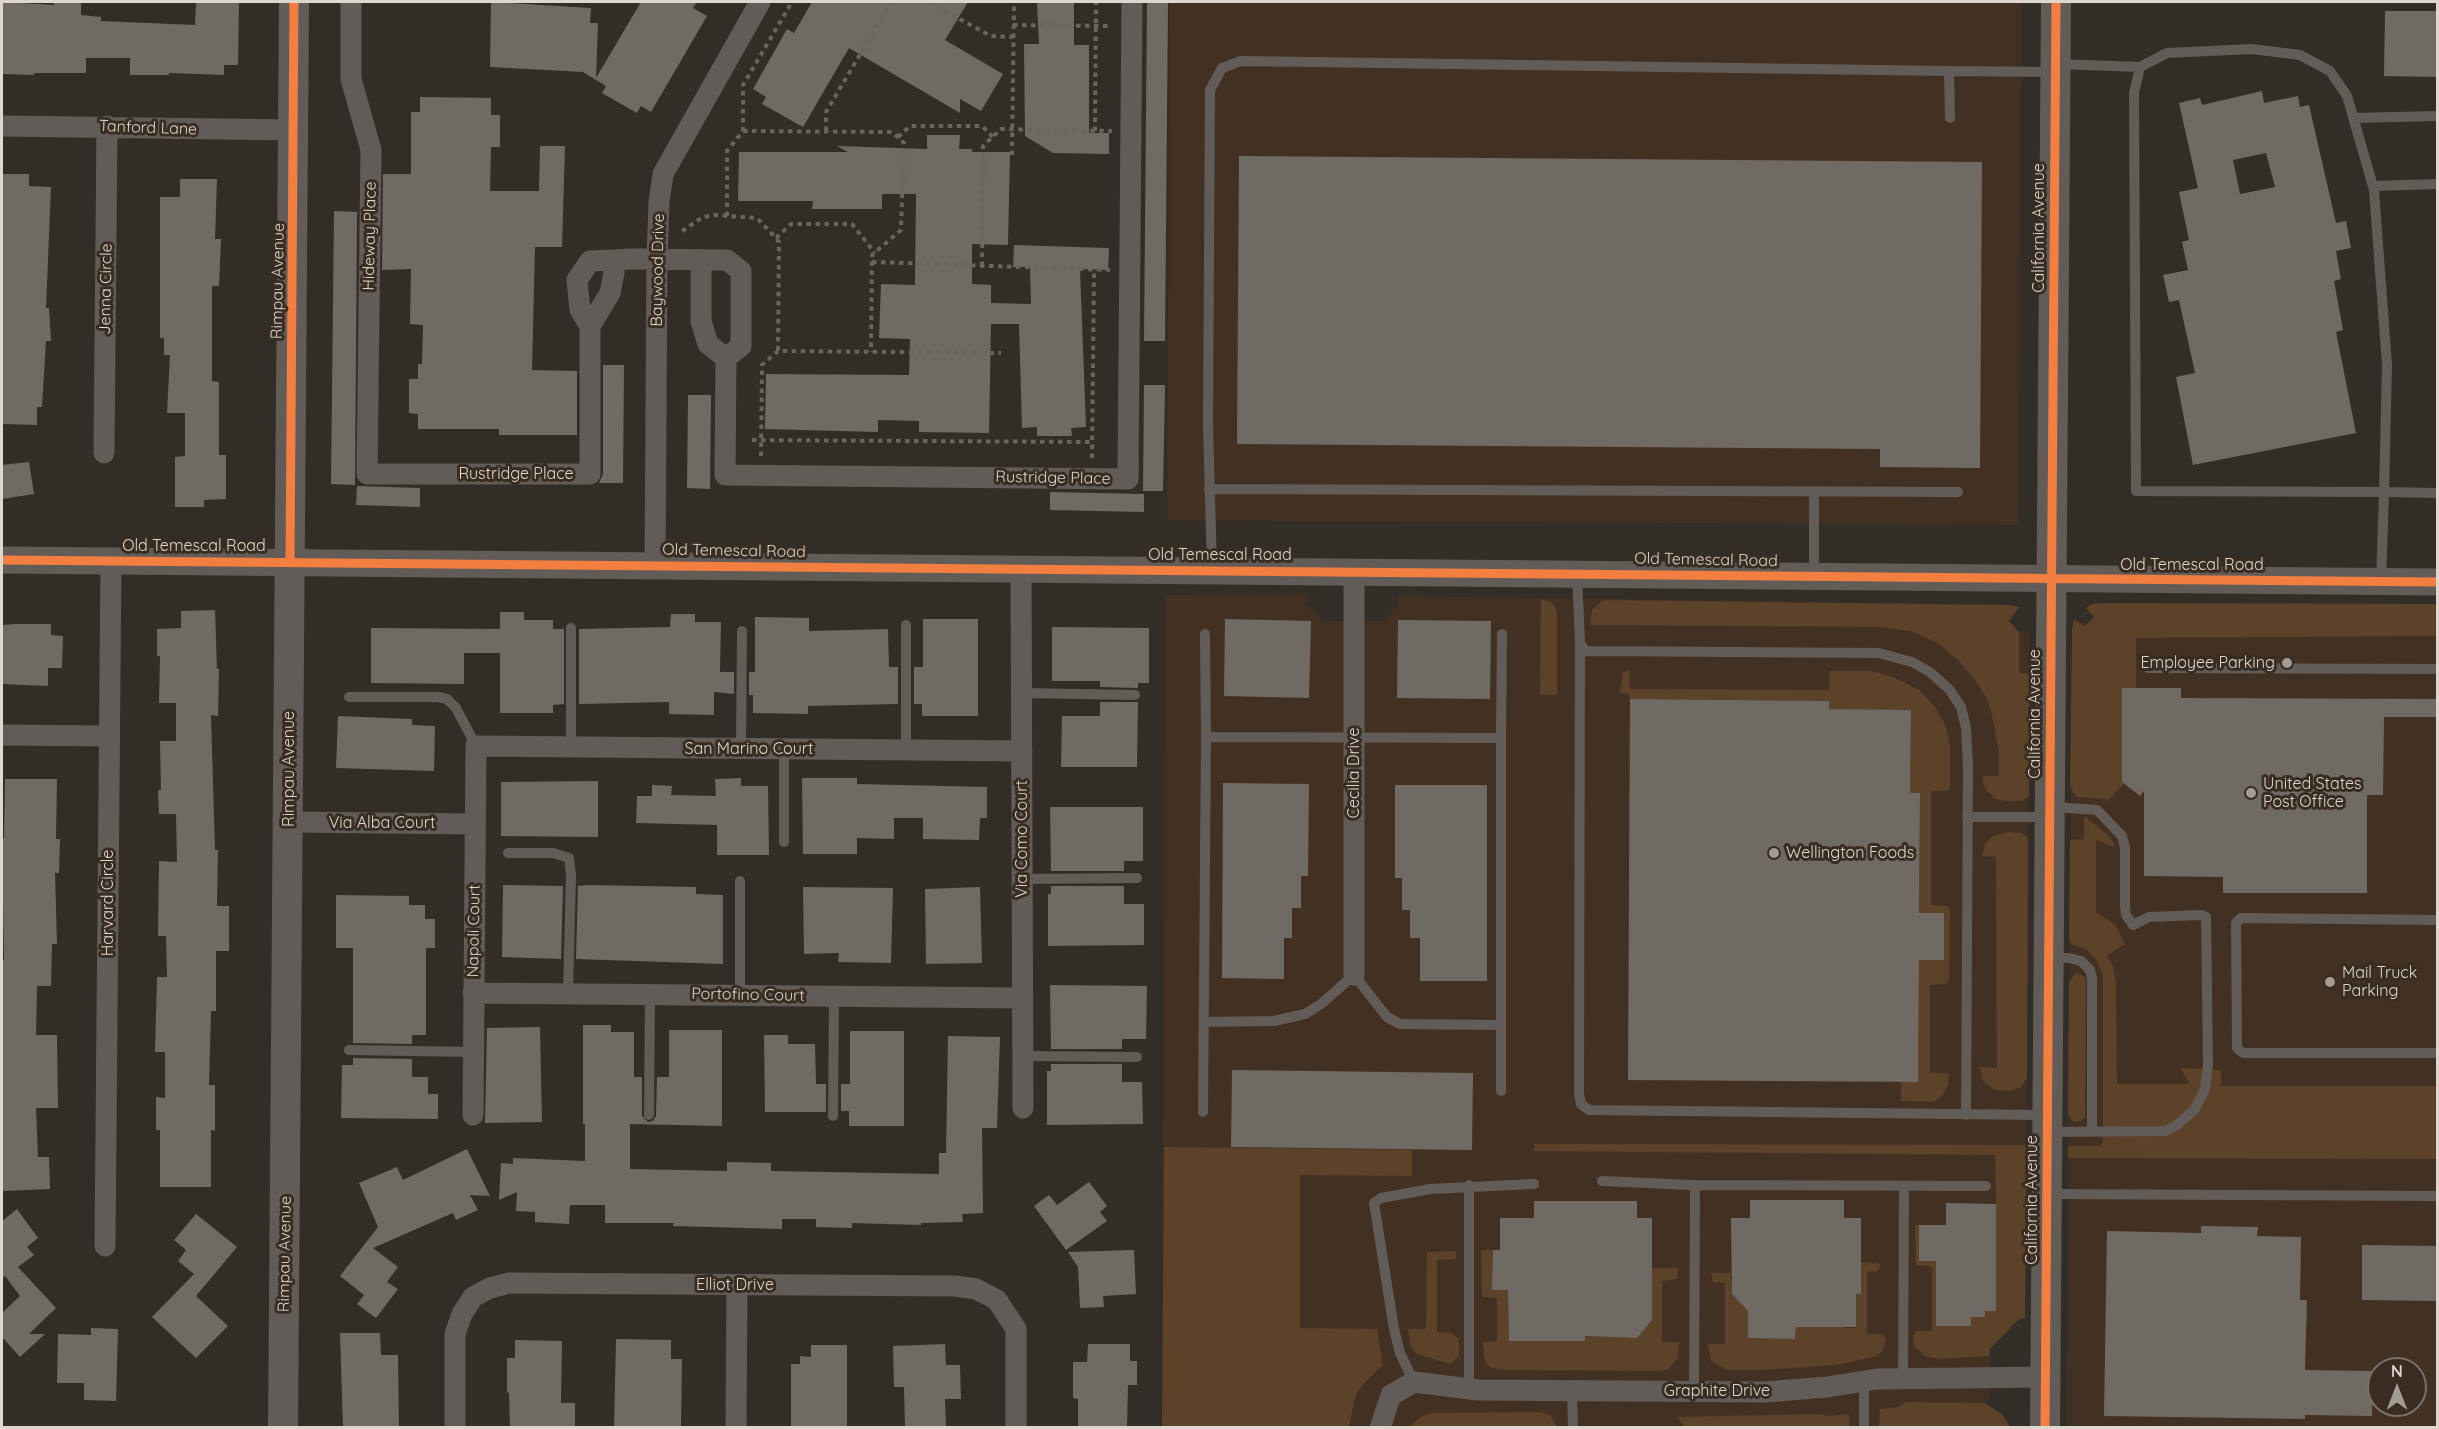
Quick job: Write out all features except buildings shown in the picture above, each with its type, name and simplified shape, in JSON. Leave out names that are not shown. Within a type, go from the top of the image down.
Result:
[{"type":"main road","name":"Rimpau Avenue","points":[[283,1428],[294,2]]},
{"type":"main road","name":"California Avenue","points":[[2045,1428],[2056,2]]},
{"type":"street","name":"Hideway Place","points":[[351,2],[351,79],[371,150],[367,474]]},
{"type":"street","name":"Baywood Drive","points":[[655,565],[657,259],[659,202],[663,174],[760,2]]},
{"type":"street","name":"Rustridge Place","points":[[367,474],[590,474],[590,326],[580,310],[578,280],[590,261],[657,259],[727,260],[741,271],[741,346],[726,358],[725,475],[1128,479],[1132,2]]},
{"type":"street","name":"Tanford Lane","points":[[2,126],[294,130]]},
{"type":"street","name":"Jenna Circle","points":[[104,453],[107,126]]},
{"type":"street","points":[[590,326],[610,293],[614,260]]},
{"type":"street","points":[[701,260],[701,321],[708,344],[726,358]]},
{"type":"street","name":"Old Temescal Road","points":[[2,560],[2438,582]]},
{"type":"street","name":"Harvard Circle","points":[[105,1246],[111,560]]},
{"type":"street","name":"Via Como Court","points":[[1021,570],[1023,1108]]},
{"type":"street","name":"Cecilia Drive","points":[[1354,571],[1354,975]]},
{"type":"street","points":[[2,735],[110,736]]},
{"type":"street","name":"San Marino Court","points":[[476,746],[1022,751]]},
{"type":"street","name":"Napoli Court","points":[[473,1116],[476,746]]},
{"type":"street","name":"Via Alba Court","points":[[289,822],[475,824]]},
{"type":"street","name":"Portofino Court","points":[[473,993],[1023,998]]},
{"type":"street","name":"Elliot Drive","points":[[455,1428],[455,1334],[462,1314],[473,1297],[490,1288],[508,1283],[955,1286],[976,1289],[997,1300],[1016,1329],[1016,1428]]},
{"type":"street","points":[[736,1428],[737,1285]]},
{"type":"street","name":"Graphite Drive","points":[[1414,1382],[1469,1389],[1765,1392],[1827,1387],[1864,1380],[2046,1377]]},
{"type":"street","points":[[1380,1428],[1391,1395],[1414,1382]]},
{"type":"lane","points":[[1212,570],[1209,489],[1210,90],[1222,68],[1241,61],[1949,71],[2140,67],[2167,53],[2253,49],[2300,55],[2330,72],[2347,96],[2373,186],[2387,365],[2381,581]]},
{"type":"lane","points":[[2140,67],[2134,93],[2136,491],[2438,493]]},
{"type":"lane","points":[[1949,71],[1950,118]]},
{"type":"lane","points":[[2354,118],[2438,116]]},
{"type":"lane","points":[[2373,186],[2438,184]]},
{"type":"lane","points":[[1209,489],[1958,492]]},
{"type":"lane","points":[[1814,492],[1814,576]]},
{"type":"lane","points":[[1577,573],[1580,644],[1579,1094],[1581,1104],[1589,1110],[1966,1115],[2047,1123],[2092,1131],[2166,1131],[2186,1119],[2202,1099],[2208,1079],[2208,922],[2206,917],[2201,915],[2149,917],[2133,925],[2126,915],[2125,847],[2122,836],[2097,810],[1967,817]]},
{"type":"lane","points":[[906,625],[906,750]]},
{"type":"lane","points":[[571,628],[571,747]]},
{"type":"lane","points":[[741,749],[742,632]]},
{"type":"lane","points":[[1203,1113],[1205,634]]},
{"type":"lane","points":[[1501,1091],[1502,634]]},
{"type":"lane","points":[[1580,644],[1585,651],[1597,652],[1879,653],[1912,662],[1930,672],[1949,689],[1960,707],[1966,728],[1966,1115]]},
{"type":"lane","points":[[2148,668],[2438,669]]},
{"type":"lane","points":[[1022,693],[1135,695]]},
{"type":"lane","points":[[349,697],[438,697],[447,699],[456,708],[476,746]]},
{"type":"lane","points":[[1206,737],[1501,738]]},
{"type":"lane","points":[[784,749],[784,842]]},
{"type":"lane","points":[[508,853],[553,853],[569,858],[571,875],[568,993]]},
{"type":"lane","points":[[1023,879],[1137,878]]},
{"type":"lane","points":[[740,881],[740,995]]},
{"type":"lane","points":[[2438,920],[2241,918],[2236,923],[2236,934],[2237,1048],[2243,1053],[2438,1053]]},
{"type":"lane","points":[[2049,958],[2069,958],[2081,961],[2090,970],[2092,1131]]},
{"type":"lane","points":[[1204,1022],[1274,1021],[1305,1014],[1321,1004],[1354,975],[1387,1017],[1400,1024],[1501,1025]]},
{"type":"lane","points":[[649,1116],[650,994]]},
{"type":"lane","points":[[833,1116],[834,996]]},
{"type":"lane","points":[[349,1050],[473,1052]]},
{"type":"lane","points":[[1023,1056],[1137,1057]]},
{"type":"lane","points":[[1602,1181],[1695,1185],[1986,1186]]},
{"type":"lane","points":[[1414,1382],[1400,1353],[1394,1329],[1374,1203],[1382,1198],[1413,1191],[1469,1185],[1534,1184]]},
{"type":"lane","points":[[1469,1185],[1469,1389]]},
{"type":"lane","points":[[1694,1391],[1695,1185]]},
{"type":"lane","points":[[1903,1378],[1904,1186]]},
{"type":"lane","points":[[2047,1194],[2438,1196]]},
{"type":"lane","points":[[1864,1380],[1864,1428]]},
{"type":"lane","points":[[1572,1391],[1573,1428]]},
{"type":"path","points":[[727,216],[727,151],[743,131],[743,85],[792,2]]},
{"type":"path","points":[[826,131],[826,112],[891,2]]},
{"type":"path","points":[[928,2],[991,36],[1013,37]]},
{"type":"path","points":[[1012,154],[1014,2]]},
{"type":"path","points":[[1095,131],[1096,2]]},
{"type":"path","points":[[1013,25],[1119,26]]},
{"type":"path","points":[[898,137],[910,126],[982,126],[993,137]]},
{"type":"path","points":[[982,266],[983,146],[1001,129],[1119,132]]},
{"type":"path","points":[[743,131],[892,132],[904,143],[901,230],[872,255],[871,352]]},
{"type":"path","points":[[682,231],[703,217],[758,218],[776,238],[779,242],[778,351]]},
{"type":"path","points":[[776,238],[791,224],[852,224],[875,253]]},
{"type":"path","points":[[872,262],[1116,270]]},
{"type":"path","points":[[1092,465],[1094,270]]},
{"type":"path","points":[[761,462],[762,365],[778,351],[1001,353]]},
{"type":"path","points":[[752,440],[1092,442]]},
{"type":"shaded area","points":[[1170,2],[2021,2],[2018,525],[1167,520]]},
{"type":"shaded area","points":[[1306,594],[1305,604],[1324,621],[1384,621],[1398,606],[1398,596],[2010,605],[2019,607],[2009,621],[2019,632],[2029,632],[2025,1318],[2019,1319],[1990,1349],[1989,1398],[1985,1403],[2002,1414],[2010,1427],[1162,1428],[1166,595]]},
{"type":"shaded area","points":[[1541,599],[1552,603],[1556,608],[1557,695],[1540,695]]},
{"type":"shaded area","points":[[1603,600],[2010,605],[2019,607],[2009,621],[2019,632],[2019,673],[2029,674],[2029,796],[2022,801],[2006,801],[1996,799],[1987,791],[1983,783],[1983,776],[1999,776],[1999,753],[1987,699],[1958,660],[1939,644],[1911,631],[1880,627],[1590,625],[1592,610]]},
{"type":"shaded area","points":[[2104,603],[2437,604],[2437,1427],[2067,1427],[2072,630],[2074,619],[2085,626],[2094,617],[2086,608],[2092,604]]},
{"type":"shaded area","points":[[2092,604],[2434,604],[2437,606],[2437,636],[2136,638],[2136,688],[2122,689],[2122,782],[2124,784],[2107,801],[2077,797],[2070,787],[2074,619],[2085,626],[2094,617],[2086,608]]},
{"type":"shaded area","points":[[1629,670],[1630,689],[1829,690],[1830,671],[1872,671],[1893,677],[1919,690],[1935,707],[1945,724],[1950,745],[1948,791],[1931,791],[1931,905],[1947,906],[1950,911],[1949,981],[1945,984],[1930,985],[1930,1073],[1949,1073],[1948,1085],[1942,1096],[1933,1102],[1901,1101],[1901,1082],[1918,1081],[1920,793],[1910,793],[1911,710],[1829,709],[1828,701],[1630,699],[1629,694],[1620,693],[1623,672]]},
{"type":"shaded area","points":[[2084,816],[2108,835],[2114,843],[2114,847],[2096,840],[2096,912],[2115,925],[2125,944],[2107,956],[2113,966],[2116,985],[2117,1084],[2190,1084],[2180,1068],[2221,1070],[2221,1086],[2437,1086],[2437,1159],[2068,1158],[2068,1146],[2100,1146],[2103,1142],[2103,975],[2095,958],[2086,949],[2071,944],[2069,940],[2070,840],[2084,839]]},
{"type":"shaded area","points":[[2009,832],[2021,833],[2028,838],[2027,1078],[2021,1087],[2009,1091],[1995,1090],[1983,1081],[1980,1067],[1997,1068],[1996,857],[1982,856],[1985,844],[1993,836]]},
{"type":"shaded area","points":[[2076,973],[2084,976],[2086,981],[2085,1117],[2079,1122],[2073,1121],[2068,1115],[2069,981]]},
{"type":"shaded area","points":[[1534,1144],[2027,1145],[2025,1318],[2019,1319],[1990,1349],[1989,1356],[1938,1359],[1925,1356],[1914,1346],[1913,1337],[1916,1331],[1932,1331],[1932,1268],[1916,1265],[1915,1225],[1919,1225],[1936,1261],[1936,1326],[1971,1326],[1971,1317],[1985,1311],[1996,1204],[1995,1155],[1534,1151]]},
{"type":"shaded area","points":[[1164,1147],[1412,1150],[1412,1176],[1300,1175],[1300,1328],[1377,1329],[1383,1365],[1356,1394],[1349,1427],[1162,1427]]},
{"type":"shaded area","points":[[1481,1250],[1493,1250],[1493,1290],[1508,1290],[1509,1341],[1584,1341],[1585,1336],[1637,1338],[1652,1320],[1652,1268],[1678,1268],[1677,1279],[1662,1281],[1662,1342],[1679,1342],[1678,1358],[1667,1370],[1659,1371],[1492,1368],[1486,1363],[1483,1342],[1497,1341],[1497,1298],[1482,1297]]},
{"type":"shaded area","points":[[1456,1251],[1456,1258],[1437,1260],[1437,1332],[1451,1333],[1459,1339],[1459,1356],[1450,1364],[1417,1354],[1411,1347],[1408,1329],[1426,1329],[1427,1252]]},
{"type":"shaded area","points":[[1861,1262],[1881,1265],[1877,1271],[1867,1272],[1867,1334],[1883,1334],[1886,1338],[1883,1350],[1877,1356],[1837,1365],[1764,1370],[1727,1370],[1711,1361],[1708,1344],[1725,1344],[1725,1283],[1713,1282],[1711,1273],[1731,1273],[1732,1294],[1748,1311],[1748,1338],[1795,1339],[1796,1327],[1844,1324],[1844,1328],[1856,1328],[1856,1294],[1861,1294]]},
{"type":"shaded area","points":[[1907,1402],[1984,1403],[2002,1414],[2010,1427],[1879,1427],[1880,1409],[1898,1407]]},
{"type":"shaded area","points":[[1539,1412],[1550,1415],[1557,1427],[1409,1427],[1422,1416],[1432,1413]]},
{"type":"shaded area","points":[[1818,1414],[1831,1416],[1849,1414],[1849,1427],[1684,1427],[1677,1417]]},
{"type":"cycle path","points":[[290,561],[294,2]]},
{"type":"cycle path","points":[[2045,1428],[2056,2]]},
{"type":"cycle path","points":[[2,560],[2438,582]]},
{"type":"place","name":"Employee Parking","points":[[2287,663]]},
{"type":"place","name":"United States Post Office","points":[[2251,793]]},
{"type":"place","name":"Wellington Foods","points":[[1774,853]]},
{"type":"place","name":"Mail Truck Parking","points":[[2330,982]]}]
